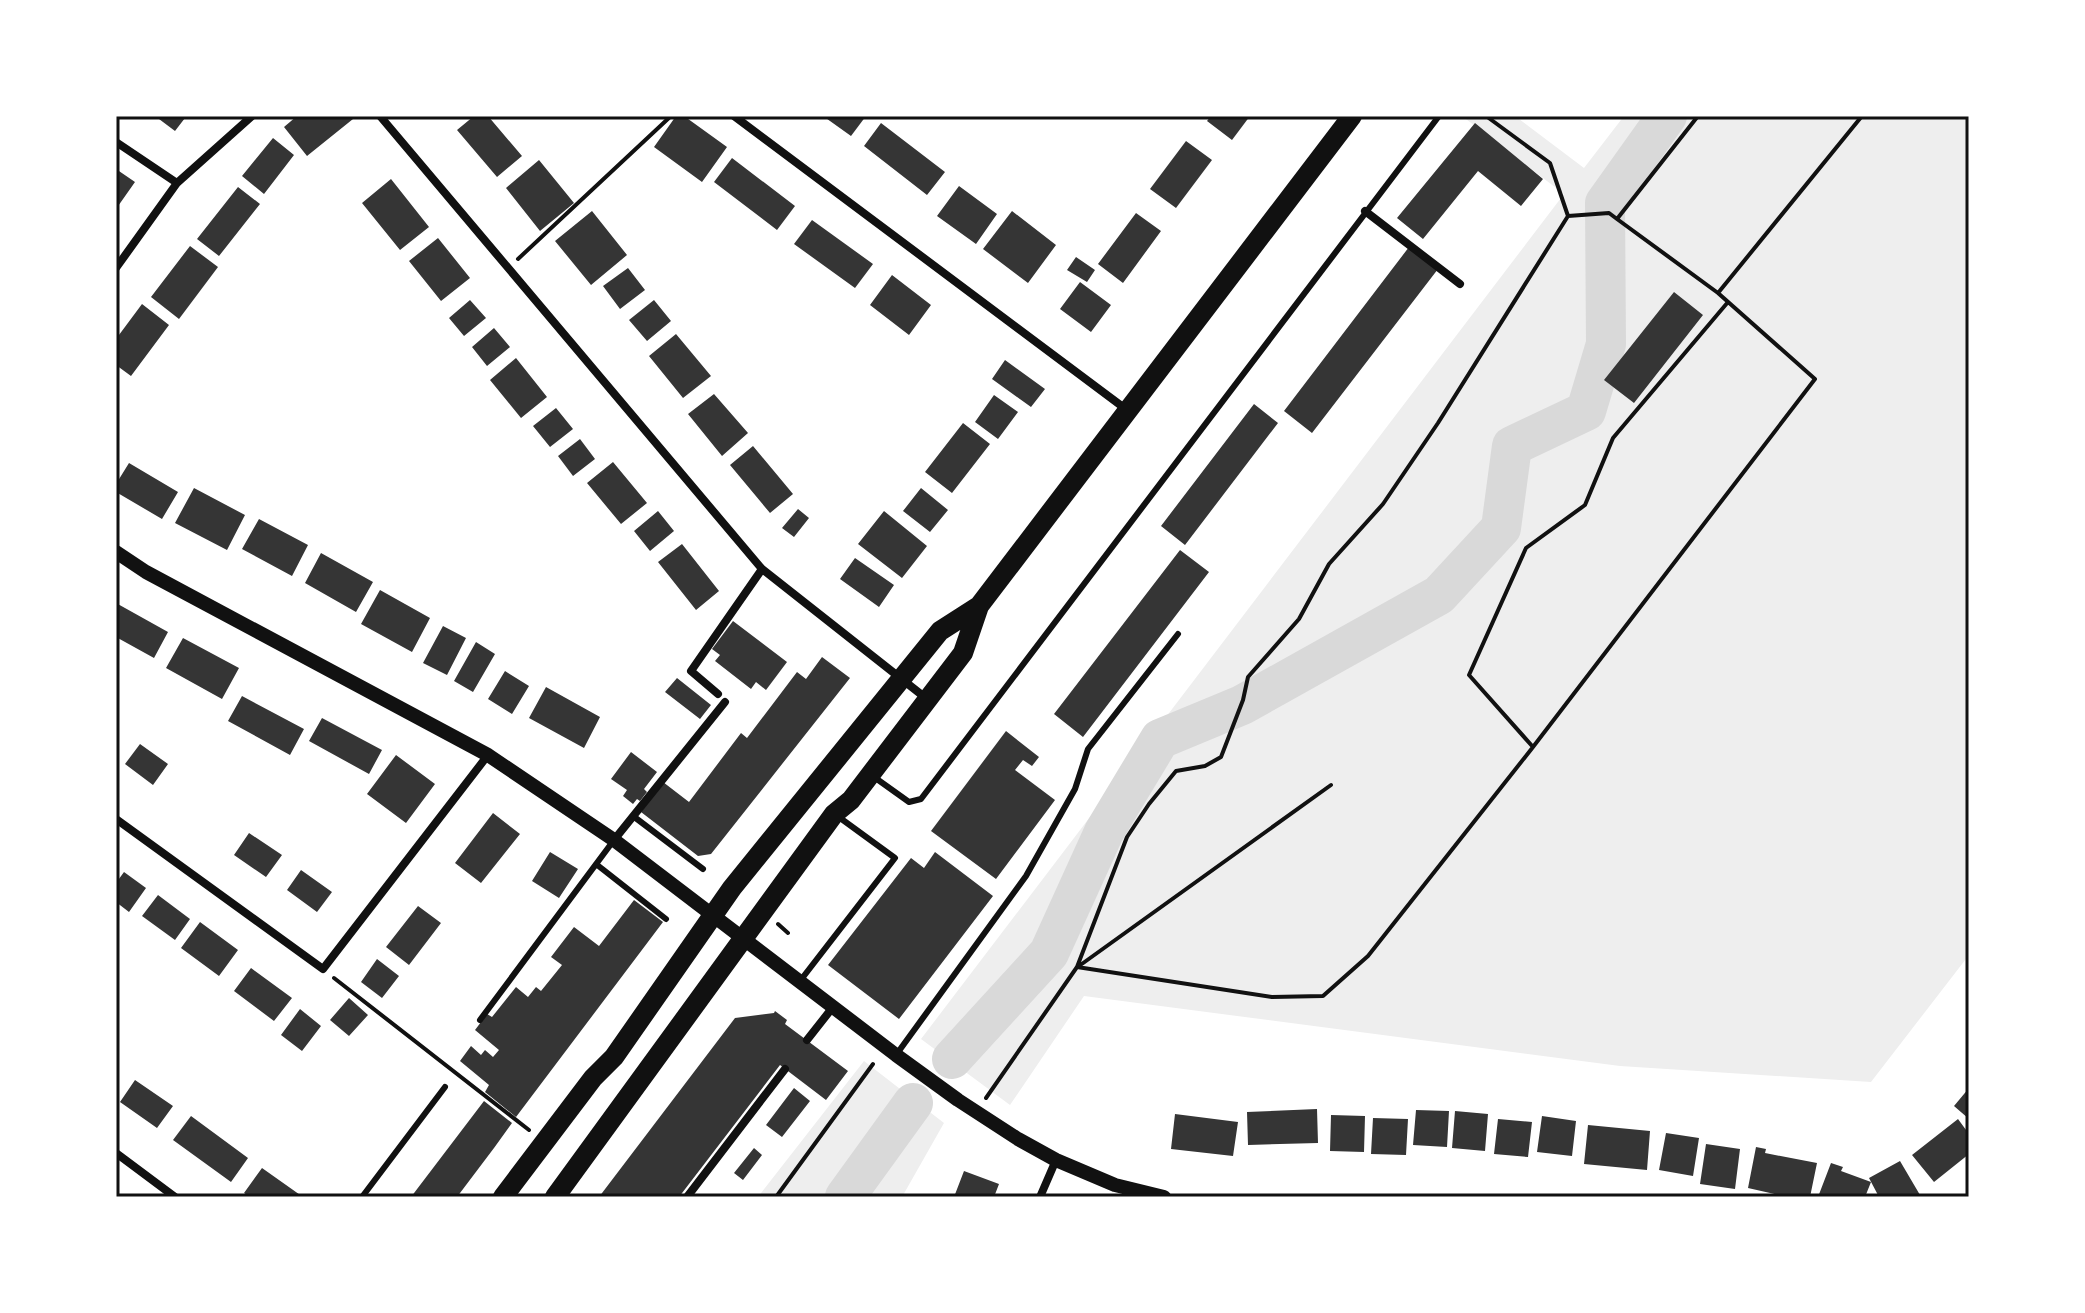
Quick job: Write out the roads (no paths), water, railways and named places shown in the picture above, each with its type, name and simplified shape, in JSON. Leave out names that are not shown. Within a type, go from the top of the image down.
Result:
[{"type":"highway","points":[[503,1197],[593,1078],[834,814],[851,800],[963,653],[979,606],[1352,116]]},
{"type":"highway","points":[[555,1197],[729,928],[732,888],[940,631],[979,606]]},
{"type":"street","points":[[116,268],[177,183],[252,116]]},
{"type":"street","points":[[380,116],[762,569],[927,699]]},
{"type":"street","points":[[734,116],[1128,411]]},
{"type":"street","points":[[116,142],[177,183]]},
{"type":"street","points":[[1365,211],[1460,284]]},
{"type":"street","points":[[116,552],[146,572],[488,755],[614,840],[976,1113],[1056,1160],[1115,1185],[1164,1197]]},
{"type":"street","points":[[718,694],[691,671],[762,569]]},
{"type":"street","points":[[614,840],[725,702]]},
{"type":"street","points":[[116,819],[323,969],[488,755]]},
{"type":"street","points":[[807,1040],[833,1007]]},
{"type":"street","points":[[687,1197],[785,1069]]},
{"type":"street","points":[[116,1153],[175,1197]]},
{"type":"street","points":[[1040,1197],[1056,1160]]},
{"type":"lane","points":[[870,775],[909,802],[921,799],[1439,116]]},
{"type":"lane","points":[[896,1055],[1026,876],[1075,789],[1088,749],[1178,634]]},
{"type":"lane","points":[[800,981],[895,858],[834,814]]},
{"type":"lane","points":[[633,816],[703,869]]},
{"type":"lane","points":[[480,1020],[614,840]]},
{"type":"lane","points":[[596,864],[666,919]]},
{"type":"lane","points":[[362,1197],[445,1087]]},
{"type":"waterway","points":[[952,1059],[1049,953],[1104,832],[1160,739],[1242,705],[1439,595],[1501,528],[1512,446],[1586,411],[1606,344],[1605,203],[1667,116]]},
{"type":"waterway","points":[[845,1197],[913,1103]]}]
